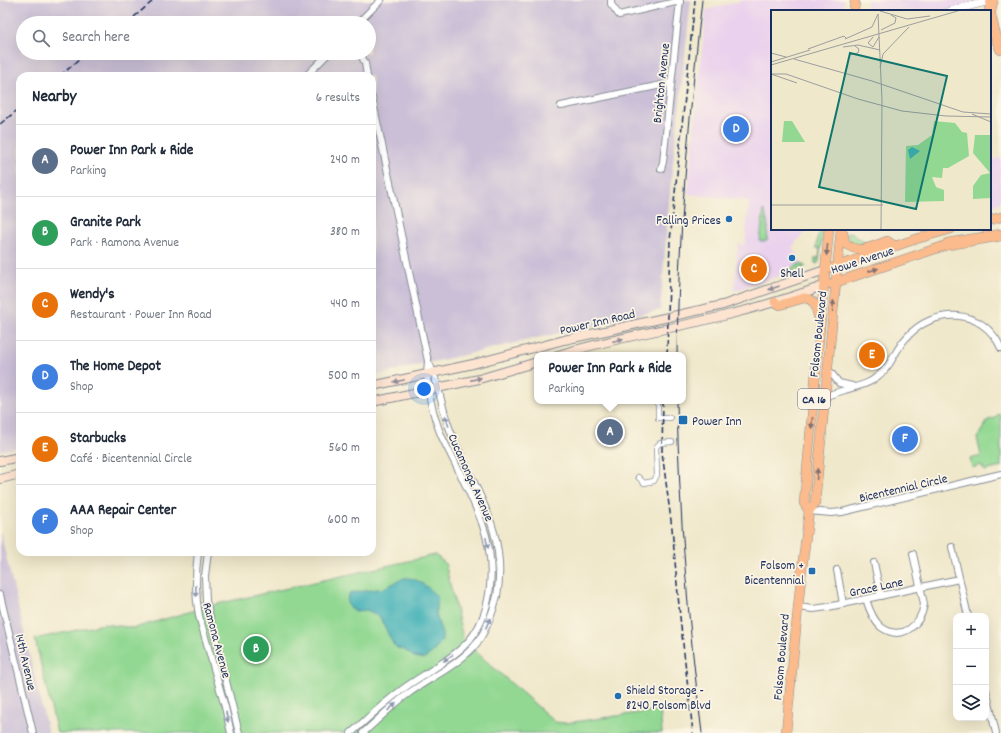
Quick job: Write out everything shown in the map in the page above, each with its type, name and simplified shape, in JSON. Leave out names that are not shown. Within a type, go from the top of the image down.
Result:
[{"type":"highway","points":[[991,19],[994,32],[1001,49]]},
{"type":"highway","points":[[948,244],[1001,235]]},
{"type":"main road","points":[[991,220],[1001,217]]},
{"type":"main road","name":"Folsom Boulevard","points":[[809,512],[804,503],[824,270],[829,230]]},
{"type":"main road","points":[[841,230],[845,243],[855,250],[860,250],[887,241],[895,246]]},
{"type":"main road","name":"Folsom Boulevard","points":[[786,733],[809,512],[814,503],[841,230]]},
{"type":"main road","name":"Howe Avenue","points":[[824,270],[947,230]]},
{"type":"main road","name":"Howe Avenue","points":[[823,286],[948,244],[1001,230]]},
{"type":"main road","name":"Power Inn Road","points":[[376,385],[430,374],[564,340],[723,305],[824,270]]},
{"type":"main road","name":"Power Inn Road","points":[[570,352],[726,315],[775,302],[823,286]]},
{"type":"main road","points":[[775,302],[780,306],[804,298],[811,300],[815,304],[820,324]]},
{"type":"main road","points":[[376,401],[438,388],[534,363]]},
{"type":"main road","points":[[0,461],[16,458]]},
{"type":"main road","points":[[0,478],[16,475]]},
{"type":"street","points":[[365,16],[381,0]]},
{"type":"street","points":[[611,0],[611,4],[619,14],[680,1]]},
{"type":"street","name":"Brighton Avenue","points":[[660,169],[663,162],[680,1]]},
{"type":"street","points":[[954,10],[976,4],[990,3]]},
{"type":"street","points":[[310,72],[322,60]]},
{"type":"street","points":[[364,60],[366,72]]},
{"type":"street","points":[[561,106],[671,83]]},
{"type":"street","name":"Cucamonga Avenue","points":[[351,733],[384,703],[463,647],[472,638],[484,613],[489,588],[490,561],[484,530],[441,435],[434,413],[429,390],[430,374],[428,360],[376,117]]},
{"type":"street","points":[[824,396],[860,386],[874,380],[884,372],[903,341],[912,332],[926,323],[939,318],[952,316],[966,317],[981,323],[993,334],[1001,348]]},
{"type":"street","points":[[827,367],[830,374],[839,383],[860,386]]},
{"type":"street","name":"Cucamonga Avenue","points":[[363,733],[409,693],[468,652],[477,643],[484,632],[495,604],[499,571],[495,532],[487,509],[450,431],[438,388],[430,374]]},
{"type":"street","points":[[658,405],[658,418],[670,418]]},
{"type":"street","points":[[638,477],[644,483],[654,481],[657,475],[656,447],[660,443],[672,442]]},
{"type":"street","name":"Bicentennial Circle","points":[[809,512],[831,514],[842,512],[1001,474]]},
{"type":"street","points":[[952,547],[967,613]]},
{"type":"street","points":[[866,599],[872,615],[881,626],[894,632],[907,631],[914,626],[923,612],[924,604],[913,554]]},
{"type":"street","name":"Ramona Avenue","points":[[198,556],[195,576],[199,616],[231,733]]},
{"type":"street","name":"Ramona Avenue","points":[[208,556],[205,576],[207,607],[228,683],[239,733]]},
{"type":"street","points":[[874,563],[881,596]]},
{"type":"street","points":[[837,570],[844,604]]},
{"type":"street","name":"Grace Lane","points":[[798,607],[813,609],[844,604],[959,579]]},
{"type":"street","name":"14th Avenue","points":[[0,595],[33,733]]},
{"type":"street","points":[[989,703],[996,733]]},
{"type":"shaded area","points":[[0,0],[691,0],[671,180],[660,310],[376,375],[376,72],[16,72],[16,448],[0,451]]},
{"type":"shaded area","points":[[745,0],[844,0],[843,10],[771,10],[771,230],[810,230],[802,235],[792,247],[804,268],[734,291],[738,244],[745,245],[749,201],[688,194],[706,10]]},
{"type":"shaded area","points":[[867,0],[973,0],[976,10],[866,10]]},
{"type":"shaded area","points":[[999,158],[1001,159],[1001,202],[991,207],[991,161]]},
{"type":"shaded area","points":[[0,531],[48,733],[0,733]]},
{"type":"green space","points":[[764,210],[768,228],[767,241],[760,241]]},
{"type":"green space","points":[[821,230],[823,230],[819,262],[817,264],[815,263],[815,258],[819,258],[820,248],[816,248],[817,239]]},
{"type":"green space","points":[[852,232],[857,238],[863,240],[865,244],[858,246],[852,243],[851,240],[849,240],[847,233]]},
{"type":"green space","points":[[800,264],[805,267],[788,273],[794,266]]},
{"type":"green space","points":[[1001,414],[1001,467],[985,471],[981,465],[972,468],[970,459],[981,456],[977,438],[988,420],[996,418],[997,415]]},
{"type":"green space","points":[[435,555],[445,563],[463,638],[485,660],[555,722],[566,723],[660,710],[662,733],[57,733],[35,639],[104,624],[134,628],[217,604]]},
{"type":"water","points":[[404,578],[419,581],[438,599],[436,615],[442,634],[442,640],[434,651],[424,659],[414,657],[406,651],[397,648],[393,644],[380,617],[367,610],[355,611],[351,609],[347,603],[348,595],[351,593],[384,588]]},
{"type":"tram line","points":[[677,352],[685,177],[702,0]]},
{"type":"tram line","points":[[677,404],[685,567],[692,650],[702,733]]},
{"type":"railway","points":[[135,16],[154,0]]},
{"type":"railway","points":[[667,352],[670,241],[695,0]]},
{"type":"railway","points":[[65,72],[79,60]]},
{"type":"railway","points":[[0,124],[16,111]]},
{"type":"railway","points":[[663,404],[662,452],[672,528],[693,733]]},
{"type":"place","name":"The Home Depot","points":[[736,129]]},
{"type":"place","name":"Falling Prices","points":[[729,219]]},
{"type":"place","name":"Shell","points":[[792,258]]},
{"type":"place","name":"Wendy's","points":[[754,269]]},
{"type":"place","name":"Starbucks","points":[[872,355]]},
{"type":"place","name":"Power Inn","points":[[683,420]]},
{"type":"place","name":"Power Inn Park & Ride","points":[[610,432]]},
{"type":"place","name":"AAA Repair Center","points":[[905,439]]},
{"type":"place","name":"Folsom + Bicentennial","points":[[812,571]]},
{"type":"place","name":"Granite Park","points":[[256,649]]},
{"type":"place","name":"Shield Storage - 8240 Folsom Blvd","points":[[618,696]]}]
